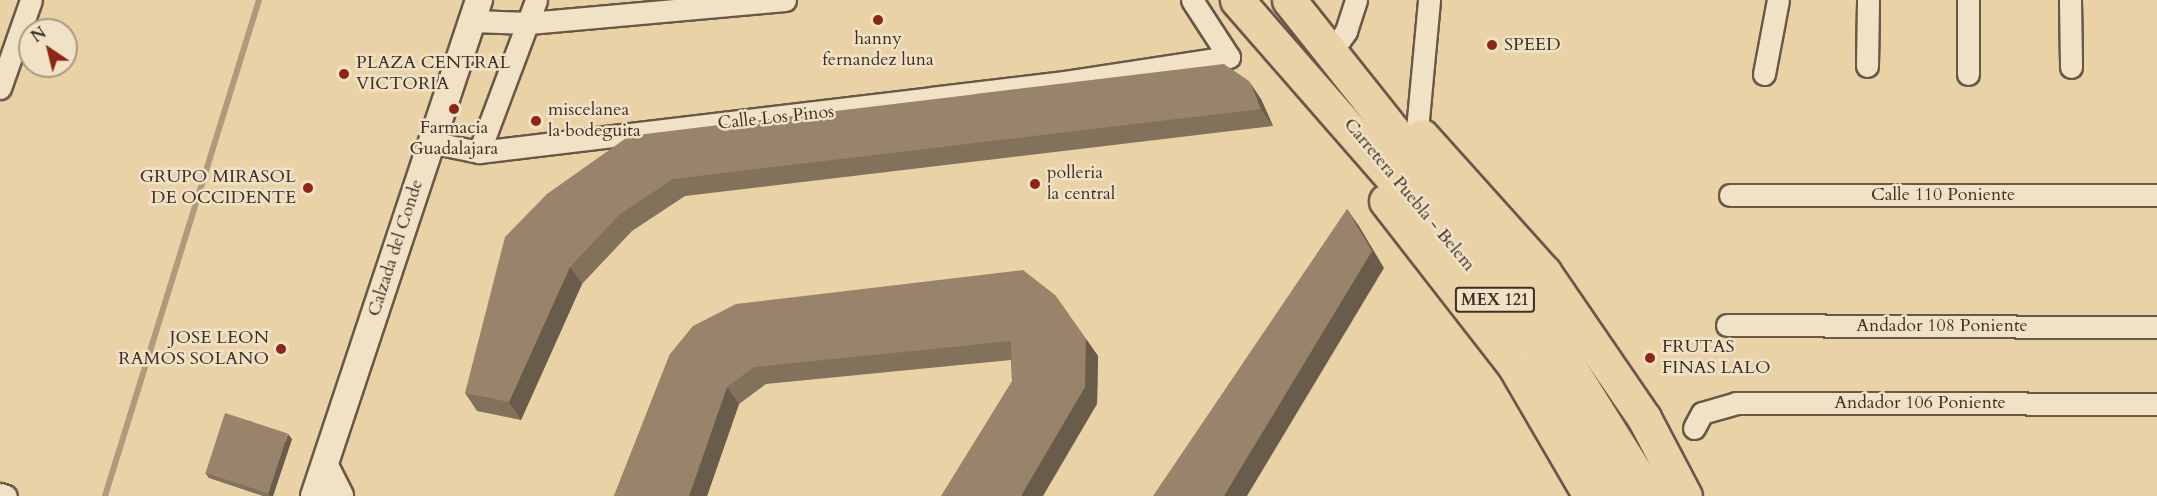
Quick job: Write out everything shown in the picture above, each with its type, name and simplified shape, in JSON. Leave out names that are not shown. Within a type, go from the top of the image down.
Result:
[{"type":"main road","name":"Carretera Puebla - Belem","points":[[1237,0],[1347,121],[1475,273],[1534,353],[1620,496]]},
{"type":"main road","name":"Carretera Puebla - Belem","points":[[1290,0],[1353,77],[1403,128],[1527,299],[1650,496]]},
{"type":"main road","points":[[1312,84],[1340,144],[1515,366],[1590,496]]},
{"type":"main road","points":[[1403,128],[1544,272],[1644,418],[1685,496]]},
{"type":"street","points":[[0,88],[31,0]]},
{"type":"street","points":[[479,152],[537,0]]},
{"type":"street","points":[[476,10],[529,23],[784,0]]},
{"type":"street","name":"Calle Los Pinos","points":[[430,142],[479,152],[1030,87],[1229,57],[1192,0]]},
{"type":"street","points":[[1331,52],[1346,31],[1356,0]]},
{"type":"street","points":[[1403,128],[1429,0]]},
{"type":"street","points":[[1764,74],[1778,0]]},
{"type":"street","points":[[1867,66],[1868,0]]},
{"type":"street","points":[[1968,0],[1968,74]]},
{"type":"street","points":[[2070,0],[2071,68]]},
{"type":"street","name":"Calzada del Conde","points":[[314,496],[326,468],[430,142],[476,10]]},
{"type":"street","name":"Calle 110 Poniente","points":[[1730,195],[2157,195]]},
{"type":"street","name":"Andador 108 Poniente","points":[[1726,325],[2157,327]]},
{"type":"street","name":"Andador 106 Poniente","points":[[1694,428],[1702,413],[1736,403],[2157,404]]},
{"type":"street","points":[[326,468],[340,496]]},
{"type":"street","points":[[0,494],[6,496]]},
{"type":"building","points":[[1224,64],[1249,81],[1261,109],[673,179],[620,214],[570,267],[509,402],[465,393],[505,237],[547,194],[629,136]]},
{"type":"building","points":[[1347,209],[1372,251],[1224,496],[1153,496]]},
{"type":"building","points":[[1023,270],[1055,295],[1086,339],[1085,387],[1021,496],[941,496],[1012,381],[1011,341],[754,367],[727,387],[689,496],[614,496],[670,354],[693,326],[736,304]]},
{"type":"building","points":[[225,413],[288,433],[268,493],[206,473]]},
{"type":"waterway","points":[[105,496],[259,0]]},
{"type":"place","name":"hanny fernandez luna","points":[[878,20]]},
{"type":"place","name":"SPEED","points":[[1492,45]]},
{"type":"place","name":"PLAZA CENTRAL VICTORIA","points":[[344,74]]},
{"type":"place","name":"Farmacia Guadalajara","points":[[454,109]]},
{"type":"place","name":"miscelanea la bodeguita","points":[[536,121]]},
{"type":"place","name":"polleria la central","points":[[1035,184]]},
{"type":"place","name":"GRUPO MIRASOL DE OCCIDENTE","points":[[308,188]]},
{"type":"place","name":"JOSE LEON RAMOS SOLANO","points":[[281,349]]},
{"type":"place","name":"FRUTAS FINAS LALO","points":[[1650,358]]}]
